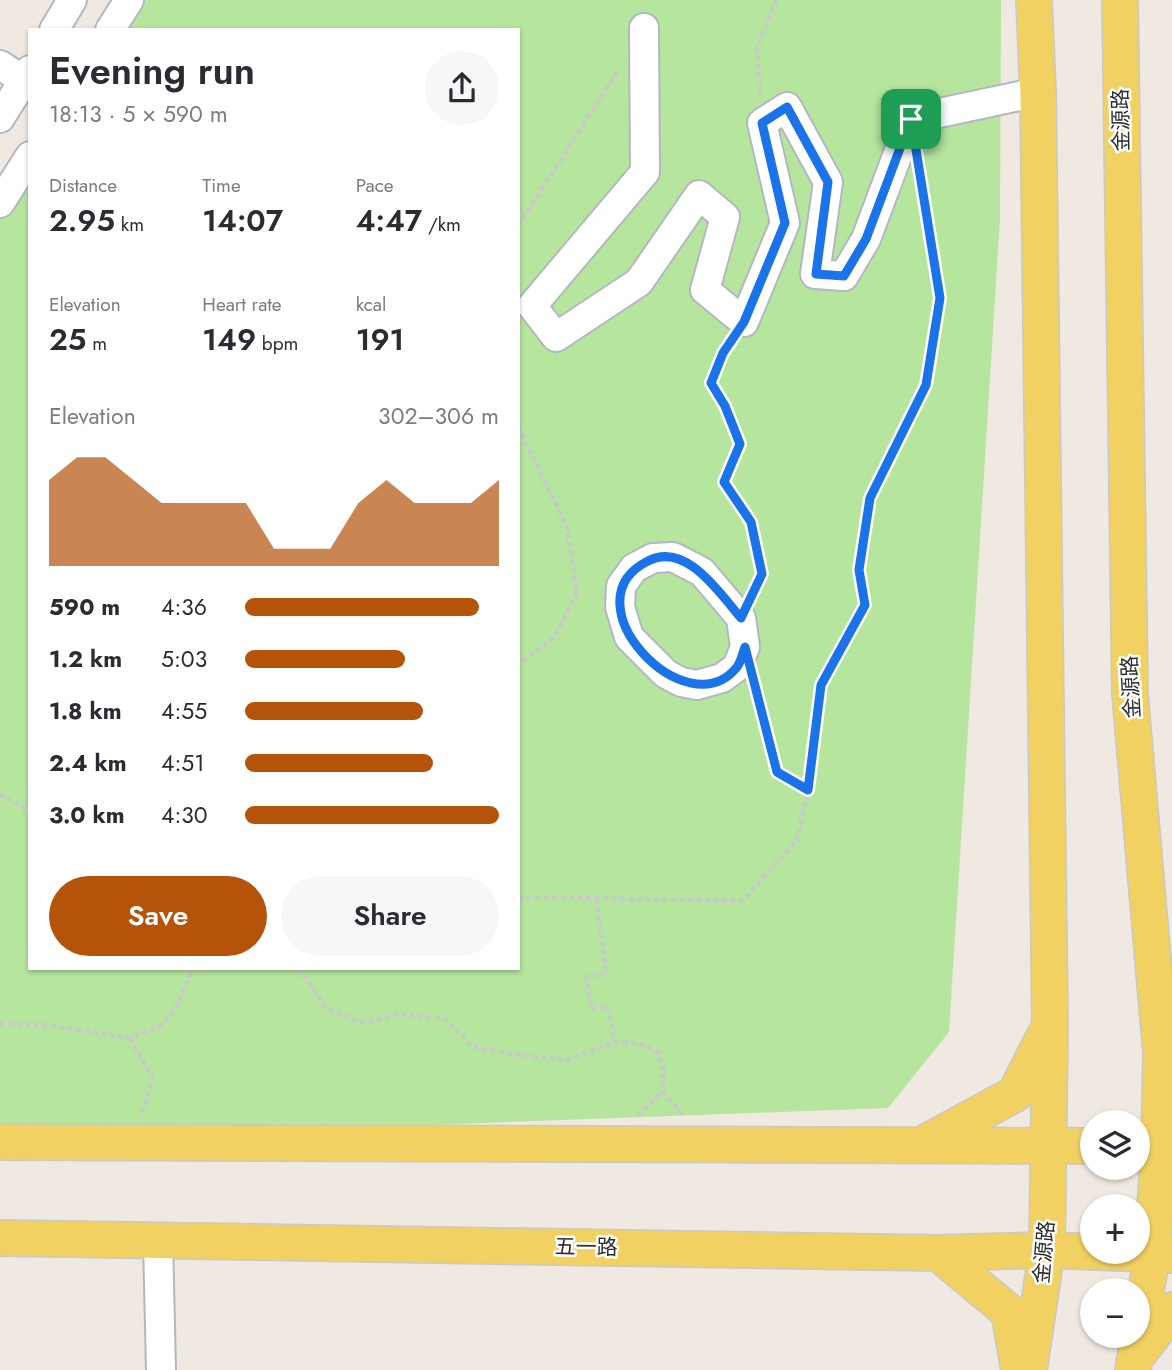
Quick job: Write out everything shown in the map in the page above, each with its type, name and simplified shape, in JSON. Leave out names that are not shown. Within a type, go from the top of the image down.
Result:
[{"type":"main road","name":"金源路","points":[[1030,1370],[1046,1250],[1049,1025],[1038,92],[1034,0]]},
{"type":"main road","name":"金源路","points":[[1120,0],[1130,694],[1166,1062],[1156,1147],[1162,1255],[1134,1365]]},
{"type":"main road","points":[[920,1146],[1015,1094],[1049,1025]]},
{"type":"main road","points":[[0,1142],[1080,1146]]},
{"type":"main road","name":"五一路","points":[[0,1238],[938,1253],[1046,1250],[1162,1255]]},
{"type":"main road","points":[[938,1253],[1009,1312],[1019,1370]]},
{"type":"main road","points":[[1134,1365],[1172,1310]]},
{"type":"street","points":[[55,28],[72,0]]},
{"type":"street","points":[[111,28],[129,0]]},
{"type":"street","points":[[644,28],[645,172],[532,306],[556,337],[639,282],[699,195],[725,217],[705,290],[744,322],[785,223],[762,123],[787,107],[828,182],[816,274],[844,276],[866,239],[911,119],[1038,92]]},
{"type":"street","points":[[0,65],[27,75],[0,118]]},
{"type":"street","points":[[0,203],[28,159]]},
{"type":"street","points":[[673,557],[702,572],[741,618],[745,647],[737,667],[722,678],[697,685],[681,682],[666,674],[629,638],[620,607],[621,586],[634,568],[653,558],[673,557]]},
{"type":"street","points":[[158,1240],[160,1370]]},
{"type":"path","points":[[762,123],[757,48],[776,0]]},
{"type":"path","points":[[520,223],[644,28]]},
{"type":"path","points":[[520,897],[743,901],[797,840],[808,790],[821,685],[865,605],[859,570],[870,498],[926,385],[940,298],[911,119]]},
{"type":"path","points":[[741,618],[762,574],[751,522],[724,482],[740,444],[725,406],[711,383],[723,353],[744,322]]},
{"type":"path","points":[[520,429],[567,527],[577,593],[554,638],[520,664]]},
{"type":"path","points":[[745,647],[777,772],[808,790]]},
{"type":"path","points":[[0,794],[28,810]]},
{"type":"path","points":[[596,899],[606,973],[586,977],[592,1009],[608,1006],[615,1042]]},
{"type":"path","points":[[0,1024],[47,1025],[130,1038],[159,1027],[175,1010],[193,970]]},
{"type":"path","points":[[300,970],[327,1009],[364,1023],[398,1014],[446,1019],[473,1047],[566,1060],[615,1042],[637,1042],[657,1051],[663,1068],[663,1091],[705,1145]]},
{"type":"path","points":[[117,1143],[145,1107],[152,1077],[130,1038]]},
{"type":"green space","points":[[129,0],[1001,0],[1000,219],[949,1032],[888,1108],[0,1141],[0,203],[28,159],[28,970],[520,970],[520,28],[111,28]]},
{"type":"route","points":[[787,107],[828,182],[816,274],[844,276],[866,239],[911,119],[940,298],[926,385],[870,498],[859,570],[865,605],[821,685],[813,769],[808,790],[777,772],[745,647],[737,667],[722,678],[697,685],[681,682],[666,674],[629,638],[620,607],[621,586],[634,568],[653,558],[673,557],[702,572],[741,618],[762,574],[751,522],[724,482],[740,444],[725,406],[711,383],[723,353],[744,322],[785,223],[762,123],[787,107]]}]
